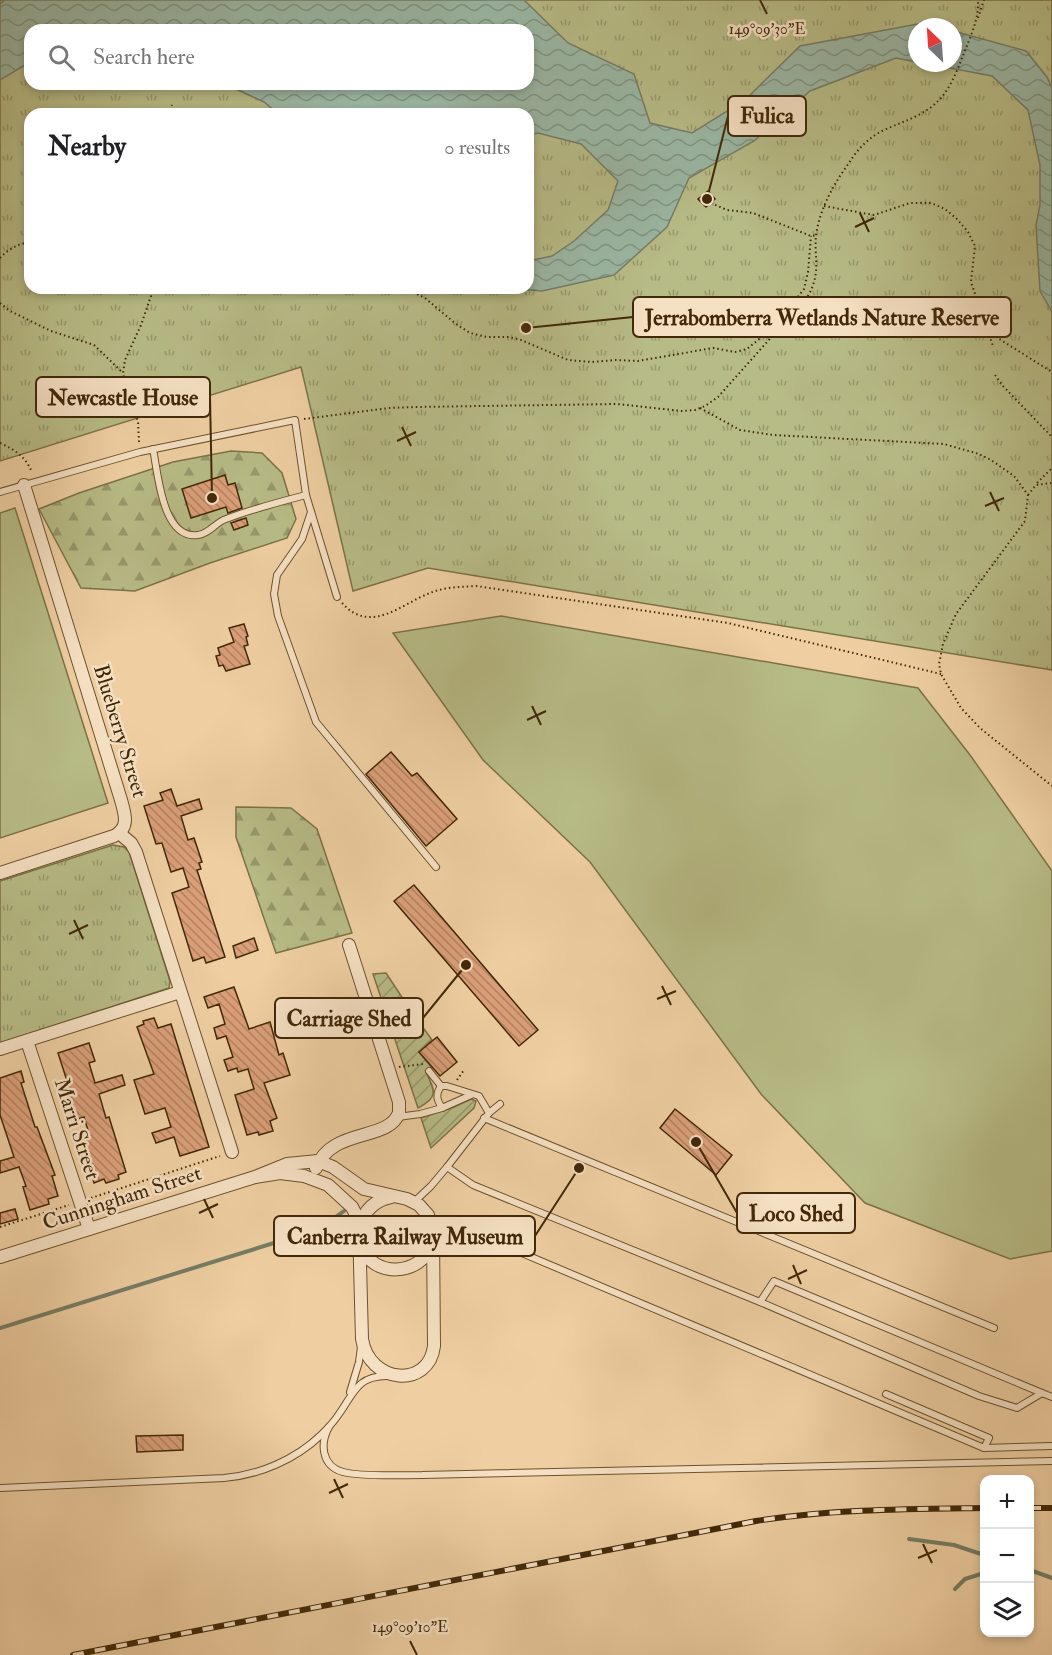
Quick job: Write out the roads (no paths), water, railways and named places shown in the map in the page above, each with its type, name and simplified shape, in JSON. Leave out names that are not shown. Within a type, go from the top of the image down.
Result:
[{"type":"street","name":"Blueberry Street","points":[[29,483],[121,800],[126,822],[119,833]]},
{"type":"street","points":[[0,873],[119,833],[131,843],[136,852],[232,1152]]},
{"type":"street","points":[[312,1178],[318,1161],[326,1150],[338,1143],[390,1125],[398,1117],[400,1106],[349,945]]},
{"type":"street","points":[[0,1049],[180,992]]},
{"type":"street","name":"Marri Street","points":[[27,1041],[89,1229]]},
{"type":"street","points":[[318,1161],[333,1167],[364,1189],[414,1202],[424,1209],[431,1221],[434,1352],[420,1370],[398,1376]]},
{"type":"street","name":"Cunningham Street","points":[[0,1257],[255,1177],[287,1164],[318,1161]]},
{"type":"street","name":"Cunningham Street","points":[[255,1177],[280,1173],[312,1178],[328,1185],[349,1203],[356,1214],[359,1227],[362,1339],[366,1355],[376,1367],[398,1376]]},
{"type":"street","points":[[359,1227],[365,1213],[373,1205],[386,1197],[399,1197]]},
{"type":"street","points":[[360,1241],[364,1254],[373,1262],[384,1268],[400,1270],[422,1260],[433,1240]]},
{"type":"lane","points":[[0,492],[140,452],[296,420],[306,495],[338,597]]},
{"type":"lane","points":[[153,449],[166,512],[174,528],[188,534],[198,535],[208,531],[223,519],[306,495]]},
{"type":"lane","points":[[311,511],[302,539],[278,575],[273,594],[278,616],[316,722],[436,867]]},
{"type":"lane","points":[[429,1071],[441,1086]]},
{"type":"lane","points":[[441,1086],[437,1093],[437,1100],[442,1108]]},
{"type":"lane","points":[[441,1086],[478,1096],[489,1113]]},
{"type":"lane","points":[[398,1117],[442,1108],[471,1095]]},
{"type":"lane","points":[[414,1202],[447,1167],[484,1118],[500,1104]]},
{"type":"lane","points":[[484,1118],[994,1328]]},
{"type":"lane","points":[[447,1167],[473,1185],[998,1402],[1017,1408],[1042,1393]]},
{"type":"lane","points":[[431,1221],[453,1224],[984,1448],[1052,1446]]},
{"type":"lane","points":[[760,1302],[774,1281],[1052,1397]]},
{"type":"lane","points":[[344,1407],[356,1376],[362,1339]]},
{"type":"lane","points":[[0,1488],[242,1476],[264,1470],[312,1442],[329,1427],[354,1390],[365,1381],[376,1376],[398,1376]]},
{"type":"lane","points":[[886,1394],[989,1438],[984,1448]]},
{"type":"lane","points":[[329,1427],[322,1444],[326,1457],[335,1468],[350,1473],[422,1475],[1052,1461]]},
{"type":"water","points":[[5,0],[524,0],[568,43],[634,74],[650,123],[692,133],[745,100],[800,46],[908,26],[908,60],[896,58],[810,91],[754,141],[689,178],[667,227],[614,275],[542,291],[534,290],[534,260],[552,256],[574,241],[608,210],[618,181],[581,144],[534,134],[534,108],[271,108],[264,102],[238,90],[534,90],[534,24],[24,24],[24,66],[0,80],[0,4]]},
{"type":"water","points":[[962,33],[1026,51],[1047,77],[1052,88],[1052,312],[1040,291],[1036,225],[1040,205],[1040,165],[1028,110],[992,76],[962,70]]},
{"type":"waterway","points":[[0,1328],[319,1229],[344,1211]]},
{"type":"waterway","points":[[909,1539],[954,1545],[980,1554]]},
{"type":"waterway","points":[[1034,1571],[1052,1578]]},
{"type":"waterway","points":[[955,1589],[965,1579],[980,1574]]},
{"type":"railway","points":[[73,1655],[756,1521],[842,1512],[980,1508]]},
{"type":"railway","points":[[1034,1508],[1052,1508]]},
{"type":"place","name":"Fulica","points":[[707,199]]},
{"type":"place","name":"Jerrabomberra Wetlands Nature Reserve","points":[[526,328]]},
{"type":"place","name":"Newcastle House","points":[[212,498]]},
{"type":"place","name":"Carriage Shed","points":[[466,965]]},
{"type":"place","name":"Loco Shed","points":[[696,1142]]},
{"type":"place","name":"Canberra Railway Museum","points":[[579,1168]]}]
